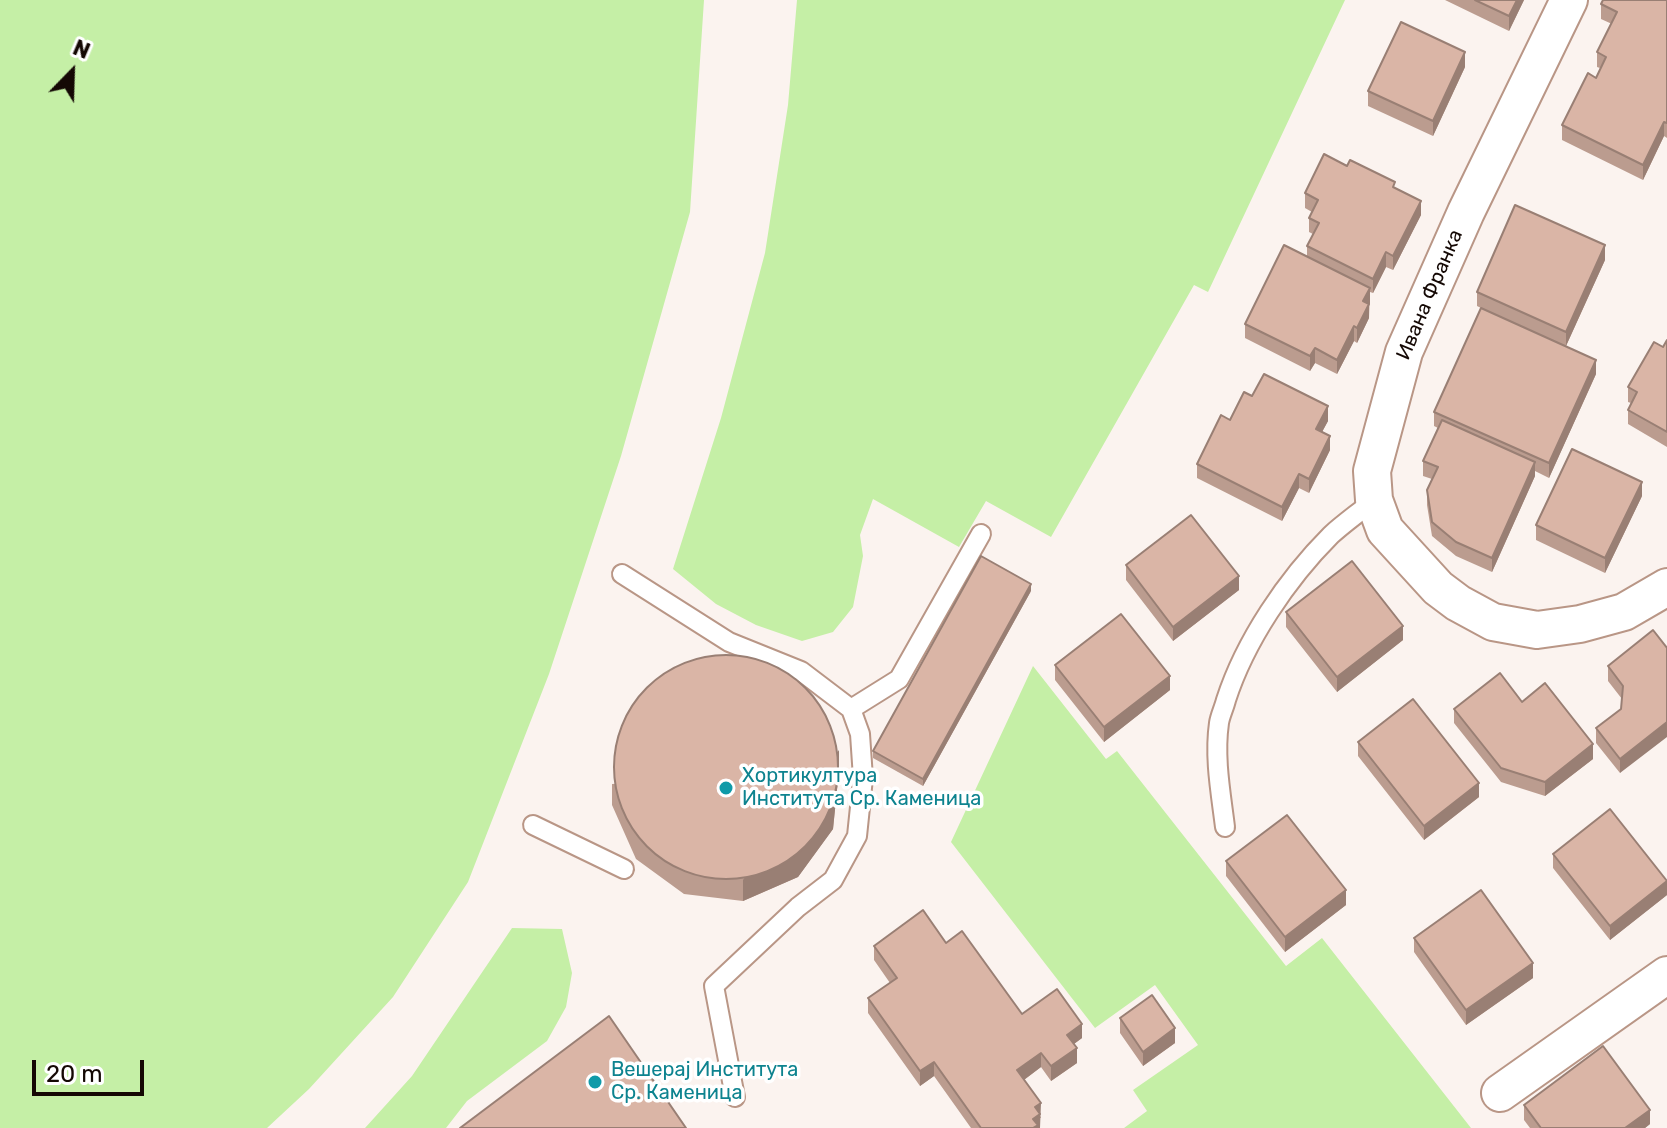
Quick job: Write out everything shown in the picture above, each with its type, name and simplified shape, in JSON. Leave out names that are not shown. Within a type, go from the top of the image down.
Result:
[{"type":"street","name":"Ивана Франка","points":[[1569,0],[1466,212],[1404,352],[1372,471],[1374,500],[1385,530],[1438,588],[1493,622],[1537,630],[1580,624],[1624,612],[1667,587]]},
{"type":"street","points":[[1500,1093],[1667,975]]},
{"type":"lane","points":[[1225,827],[1218,772],[1219,723],[1231,684],[1270,610],[1301,570],[1331,535],[1374,500]]},
{"type":"lane","points":[[851,709],[899,679],[981,534]]},
{"type":"lane","points":[[622,574],[729,642],[801,671],[851,709],[860,734],[863,778],[857,836],[833,880],[798,907],[714,986],[735,1097]]},
{"type":"lane","points":[[533,825],[624,869]]},
{"type":"green space","points":[[0,0],[704,0],[690,212],[621,456],[549,674],[468,882],[393,997],[309,1089],[267,1128],[0,1128]]},
{"type":"green space","points":[[797,0],[1345,0],[1208,292],[1194,285],[1051,537],[986,501],[959,547],[873,499],[860,535],[863,556],[853,607],[833,632],[802,641],[756,625],[716,604],[673,569],[721,418],[765,253],[788,105]]},
{"type":"green space","points":[[1033,666],[1106,759],[1117,751],[1286,966],[1322,938],[1471,1128],[1124,1128],[1147,1111],[1133,1090],[1198,1045],[1155,985],[1095,1028],[951,842]]},
{"type":"green space","points":[[512,928],[562,929],[572,973],[566,1007],[547,1041],[467,1101],[446,1128],[365,1128],[412,1076]]},
{"type":"building","points":[[1475,0],[1517,0],[1509,16]]},
{"type":"building","points":[[1603,0],[1667,0],[1667,123],[1664,122],[1643,165],[1562,125],[1588,73],[1596,78],[1606,57],[1597,52],[1617,12],[1601,4]]},
{"type":"building","points":[[1401,22],[1465,52],[1433,121],[1368,91]]},
{"type":"building","points":[[1324,154],[1347,166],[1350,160],[1395,182],[1393,187],[1421,201],[1393,256],[1386,252],[1373,279],[1307,246],[1319,223],[1309,218],[1318,200],[1305,193]]},
{"type":"building","points":[[1515,205],[1605,245],[1566,332],[1477,292]]},
{"type":"building","points":[[1284,245],[1370,288],[1363,301],[1369,304],[1337,360],[1315,348],[1310,356],[1245,324]]},
{"type":"building","points":[[1481,308],[1596,360],[1549,463],[1434,412]]},
{"type":"building","points":[[1667,340],[1667,432],[1628,410],[1637,392],[1628,387],[1654,342],[1663,347]]},
{"type":"building","points":[[1264,374],[1328,406],[1316,429],[1330,436],[1309,479],[1299,474],[1282,507],[1197,464],[1221,415],[1230,420],[1244,392],[1252,396]]},
{"type":"building","points":[[1442,420],[1535,462],[1492,558],[1456,542],[1432,522],[1427,490],[1438,467],[1423,461]]},
{"type":"building","points":[[1572,449],[1642,482],[1605,558],[1536,525]]},
{"type":"building","points":[[1191,515],[1239,576],[1173,627],[1126,565]]},
{"type":"building","points":[[981,556],[1031,584],[923,779],[873,751]]},
{"type":"building","points":[[1352,561],[1403,626],[1337,677],[1286,612]]},
{"type":"building","points":[[1121,614],[1170,676],[1104,727],[1055,665]]},
{"type":"building","points":[[1653,630],[1667,648],[1667,722],[1620,759],[1596,728],[1621,709],[1623,686],[1608,666]]},
{"type":"building","name":"Хортикултура Института Ср. Каменица","points":[[726,655],[769,663],[805,688],[830,724],[838,767],[830,810],[805,846],[769,871],[726,879],[683,871],[647,846],[622,810],[614,767],[622,724],[647,688],[683,663]]},
{"type":"building","points":[[1500,673],[1522,702],[1545,683],[1593,744],[1545,782],[1501,768],[1454,709]]},
{"type":"building","points":[[1413,699],[1479,783],[1424,826],[1358,742]]},
{"type":"building","points":[[1610,809],[1667,881],[1610,926],[1553,854]]},
{"type":"building","points":[[1287,815],[1346,890],[1285,937],[1226,861]]},
{"type":"building","points":[[1481,890],[1533,963],[1466,1010],[1414,938]]},
{"type":"building","points":[[923,910],[946,943],[962,931],[1022,1014],[1057,989],[1082,1024],[1067,1035],[1077,1048],[1051,1066],[1041,1053],[1017,1070],[1041,1103],[1035,1107],[1040,1114],[1033,1119],[1038,1125],[1033,1128],[981,1128],[934,1062],[920,1071],[868,998],[897,978],[874,946]]},
{"type":"building","points":[[1152,995],[1175,1028],[1143,1052],[1120,1018]]},
{"type":"building","name":"Вешерај Института Ср. Каменица","points":[[609,1016],[686,1128],[460,1128]]},
{"type":"building","points":[[1603,1046],[1650,1110],[1625,1128],[1541,1128],[1524,1105]]},
{"type":"place","name":"Хортикултура Института Ср. Каменица","points":[[726,788]]},
{"type":"place","name":"Вешерај Института Ср. Каменица","points":[[595,1082]]}]
